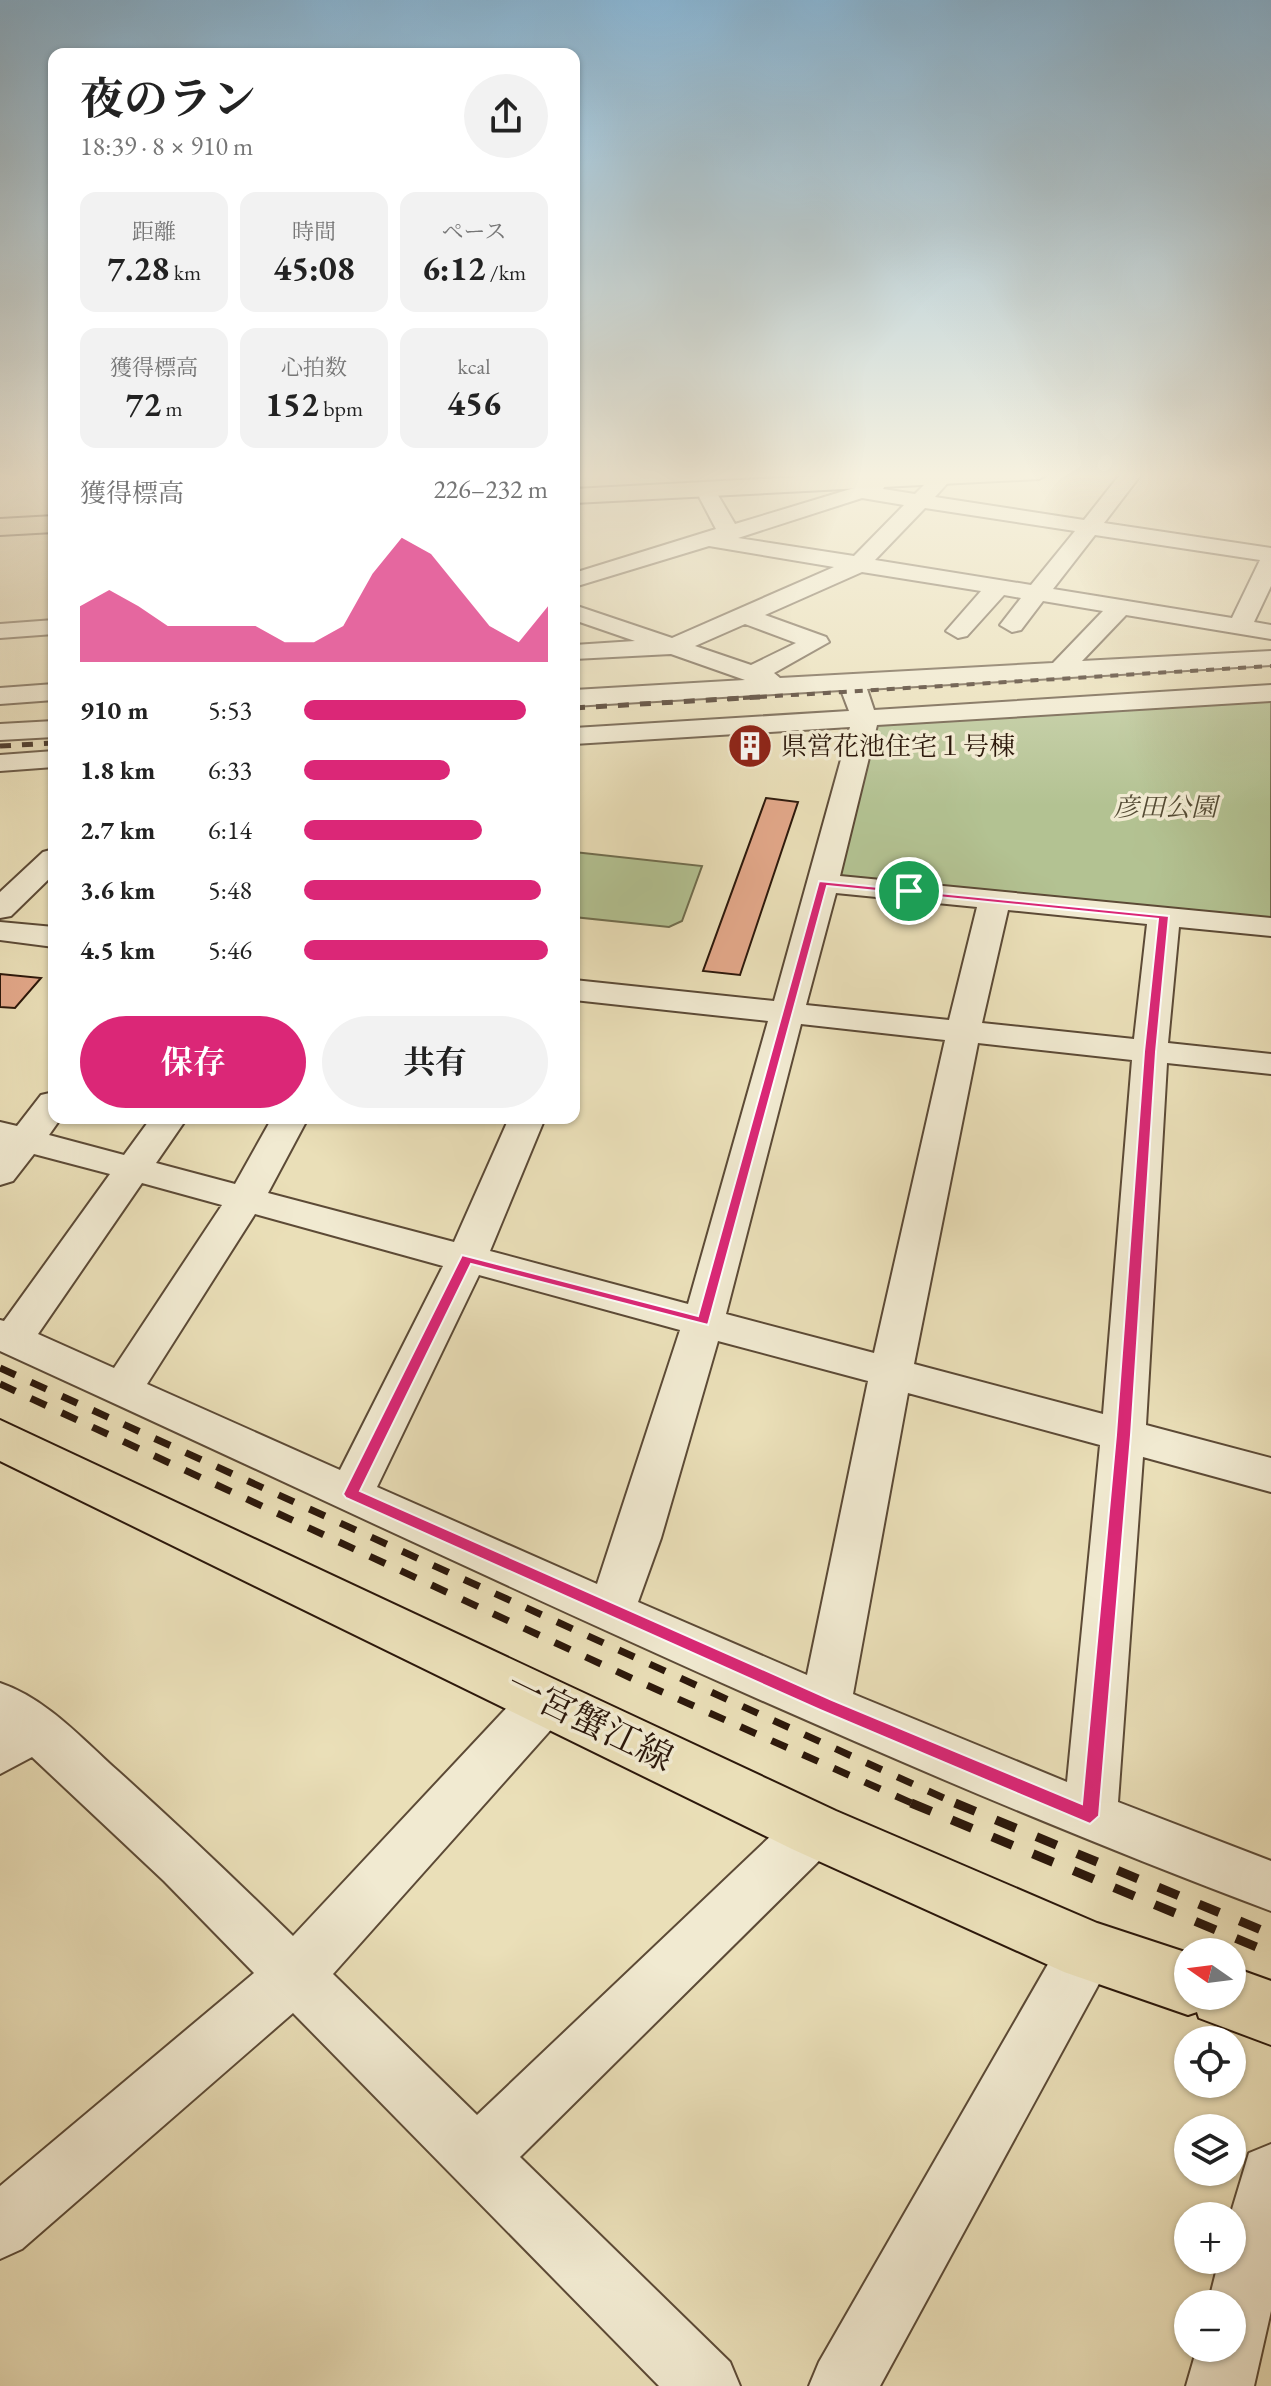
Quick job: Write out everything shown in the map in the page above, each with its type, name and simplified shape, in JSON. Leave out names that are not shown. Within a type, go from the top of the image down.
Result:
[{"type":"main road","name":"一宮蟹江線","points":[[0,1439],[814,1830],[1087,1950],[1174,1979]]},
{"type":"main road","points":[[1246,2004],[1271,2013]]},
{"type":"street","points":[[580,652],[672,647],[816,583]]},
{"type":"street","points":[[975,583],[1271,632]]},
{"type":"street","points":[[1012,625],[1047,583]]},
{"type":"street","points":[[1240,627],[1260,583]]},
{"type":"street","points":[[958,631],[998,587]]},
{"type":"street","points":[[1062,668],[1121,607]]},
{"type":"street","points":[[580,614],[782,685]]},
{"type":"street","points":[[744,615],[817,642],[753,674]]},
{"type":"street","points":[[1101,626],[1141,634]]},
{"type":"street","points":[[0,631],[48,627]]},
{"type":"street","points":[[580,698],[1271,658]]},
{"type":"street","points":[[1172,662],[1205,697]]},
{"type":"street","points":[[611,1610],[638,1538],[703,1322],[823,883],[865,720],[851,681]]},
{"type":"street","points":[[0,696],[48,692]]},
{"type":"street","points":[[580,736],[1271,693]]},
{"type":"street","points":[[0,732],[48,729]]},
{"type":"street","points":[[0,763],[48,759]]},
{"type":"street","points":[[0,909],[48,864]]},
{"type":"street","points":[[823,883],[1271,927]]},
{"type":"street","points":[[826,1705],[962,1033],[995,899]]},
{"type":"street","points":[[1090,1816],[1123,1435],[1150,1052],[1164,916]]},
{"type":"street","points":[[0,931],[48,936]]},
{"type":"street","points":[[580,996],[789,1013],[1271,1064]]},
{"type":"street","points":[[0,1173],[13,1136],[48,1108]]},
{"type":"street","points":[[165,1124],[136,1169],[6,1337],[826,1705],[1090,1816],[1271,1886]]},
{"type":"street","points":[[122,1389],[246,1198],[287,1124]]},
{"type":"street","points":[[351,1494],[467,1258],[524,1124]]},
{"type":"street","points":[[13,1136],[1271,1475]]},
{"type":"street","points":[[0,2227],[294,1976],[546,1700]]},
{"type":"street","points":[[11,1728],[183,1864],[706,2386]]},
{"type":"street","points":[[476,2158],[814,1830]]},
{"type":"street","points":[[843,2386],[1087,1950]]},
{"type":"street","points":[[1243,2290],[1271,2175]]},
{"type":"street","points":[[1220,2386],[1226,2362]]},
{"type":"green space","name":"彦田公園","points":[[1271,695],[1271,929],[826,881],[870,723]]},
{"type":"green space","points":[[580,853],[702,866],[682,921],[669,927],[580,918]]},
{"type":"building","points":[[766,798],[798,802],[740,975],[703,971]]},
{"type":"building","points":[[0,974],[41,978],[15,1008],[0,1007]]},
{"type":"railway","points":[[759,697],[1271,666]]},
{"type":"railway","points":[[580,708],[759,697]]},
{"type":"railway","points":[[727,699],[759,697]]},
{"type":"railway","points":[[0,746],[48,743]]},
{"type":"railway","points":[[0,1368],[959,1805]]},
{"type":"railway","points":[[0,1384],[631,1678],[916,1805]]},
{"type":"railway","points":[[911,1803],[1271,1953]]},
{"type":"railway","points":[[955,1803],[1271,1934]]},
{"type":"place","name":"県営花池住宅１号棟","points":[[750,746]]},
{"type":"route","points":[[823,883],[909,891],[1164,916],[1150,1052],[1123,1435],[1090,1816],[826,1705],[351,1494],[467,1258],[703,1322],[823,883]]}]
